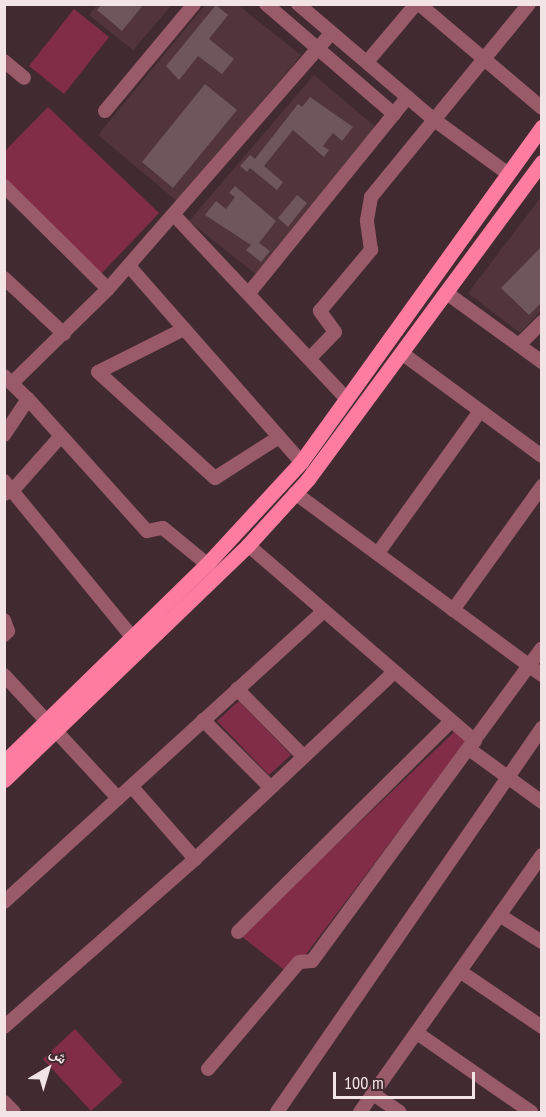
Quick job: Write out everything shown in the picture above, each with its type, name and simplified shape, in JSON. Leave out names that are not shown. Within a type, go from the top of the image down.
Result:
[{"type":"main road","points":[[4,780],[132,637],[207,564],[301,462],[542,126]]},
{"type":"main road","points":[[4,762],[52,724],[248,545],[296,493],[448,294],[542,162]]},
{"type":"street","points":[[105,111],[194,4]]},
{"type":"street","points":[[266,4],[394,114]]},
{"type":"street","points":[[367,62],[418,4],[542,108]]},
{"type":"street","points":[[310,358],[335,332],[320,311],[371,250],[367,220],[371,197],[530,4],[542,13]]},
{"type":"street","points":[[303,6],[331,33],[433,119],[507,173]]},
{"type":"street","points":[[207,564],[163,528],[147,531],[28,399],[8,380],[64,334],[108,289],[331,33]]},
{"type":"street","points":[[4,61],[24,78]]},
{"type":"street","points":[[249,293],[408,98]]},
{"type":"street","points":[[5,188],[108,289]]},
{"type":"street","points":[[174,215],[347,399]]},
{"type":"street","points":[[129,266],[301,462]]},
{"type":"street","points":[[4,278],[64,334]]},
{"type":"street","points":[[448,294],[542,362]]},
{"type":"street","points":[[519,345],[542,322]]},
{"type":"street","points":[[184,329],[98,372],[214,478],[279,437]]},
{"type":"street","points":[[403,354],[542,456]]},
{"type":"street","points":[[4,435],[28,399]]},
{"type":"street","points":[[378,554],[480,411]]},
{"type":"street","points":[[61,436],[8,488],[132,637]]},
{"type":"street","points":[[453,610],[542,486]]},
{"type":"street","points":[[296,493],[542,675]]},
{"type":"street","points":[[248,545],[322,613],[451,721],[472,745],[507,777],[542,802]]},
{"type":"street","points":[[4,902],[322,613]]},
{"type":"street","points":[[4,620],[8,631],[4,635]]},
{"type":"street","points":[[208,1069],[299,962],[312,961],[542,648]]},
{"type":"street","points":[[4,1027],[195,859],[302,755],[393,673]]},
{"type":"street","points":[[4,675],[52,724],[118,798]]},
{"type":"street","points":[[237,689],[302,755]]},
{"type":"street","points":[[203,720],[269,786]]},
{"type":"street","points":[[238,932],[451,721]]},
{"type":"street","points":[[277,1113],[542,728]]},
{"type":"street","points":[[132,787],[195,859]]},
{"type":"street","points":[[360,1113],[501,916],[541,856]]},
{"type":"street","points":[[501,916],[542,942]]},
{"type":"street","points":[[461,972],[542,1027]]},
{"type":"street","points":[[417,1033],[531,1113]]},
{"type":"street","points":[[373,1094],[400,1113]]},
{"type":"street","points":[[4,1102],[14,1113]]},
{"type":"shaded area","points":[[97,5],[172,5],[133,50],[89,15]]},
{"type":"shaded area","points":[[205,5],[238,5],[301,55],[178,202],[98,135]]},
{"type":"shaded area","points":[[74,9],[109,37],[64,94],[29,66]]},
{"type":"shaded area","points":[[314,75],[378,129],[258,276],[189,221]]},
{"type":"shaded area","points":[[48,107],[159,213],[101,274],[5,182],[4,152]]},
{"type":"shaded area","points":[[541,197],[541,311],[520,333],[468,293]]},
{"type":"shaded area","points":[[239,701],[291,755],[269,775],[217,721]]},
{"type":"shaded area","points":[[455,731],[467,740],[304,957],[283,969],[241,936]]},
{"type":"shaded area","points":[[75,1029],[123,1082],[91,1111],[43,1059]]},
{"type":"building","points":[[102,4],[144,4],[122,31],[97,10]]},
{"type":"building","points":[[216,5],[228,15],[209,39],[234,59],[222,74],[198,56],[179,80],[166,66]]},
{"type":"building","points":[[205,84],[237,110],[173,188],[142,162]]},
{"type":"building","points":[[310,97],[353,127],[342,141],[333,133],[323,146],[329,150],[324,157],[293,130],[264,166],[283,182],[277,190],[250,168],[247,172],[240,166],[250,155],[255,159],[298,104],[302,107]]},
{"type":"building","points":[[235,186],[276,221],[259,243],[270,251],[261,262],[246,250],[251,245],[205,215],[216,201],[226,209],[235,197],[229,193]]},
{"type":"building","points":[[297,195],[307,203],[288,227],[278,218]]},
{"type":"building","points":[[542,246],[542,302],[529,315],[501,288]]}]
